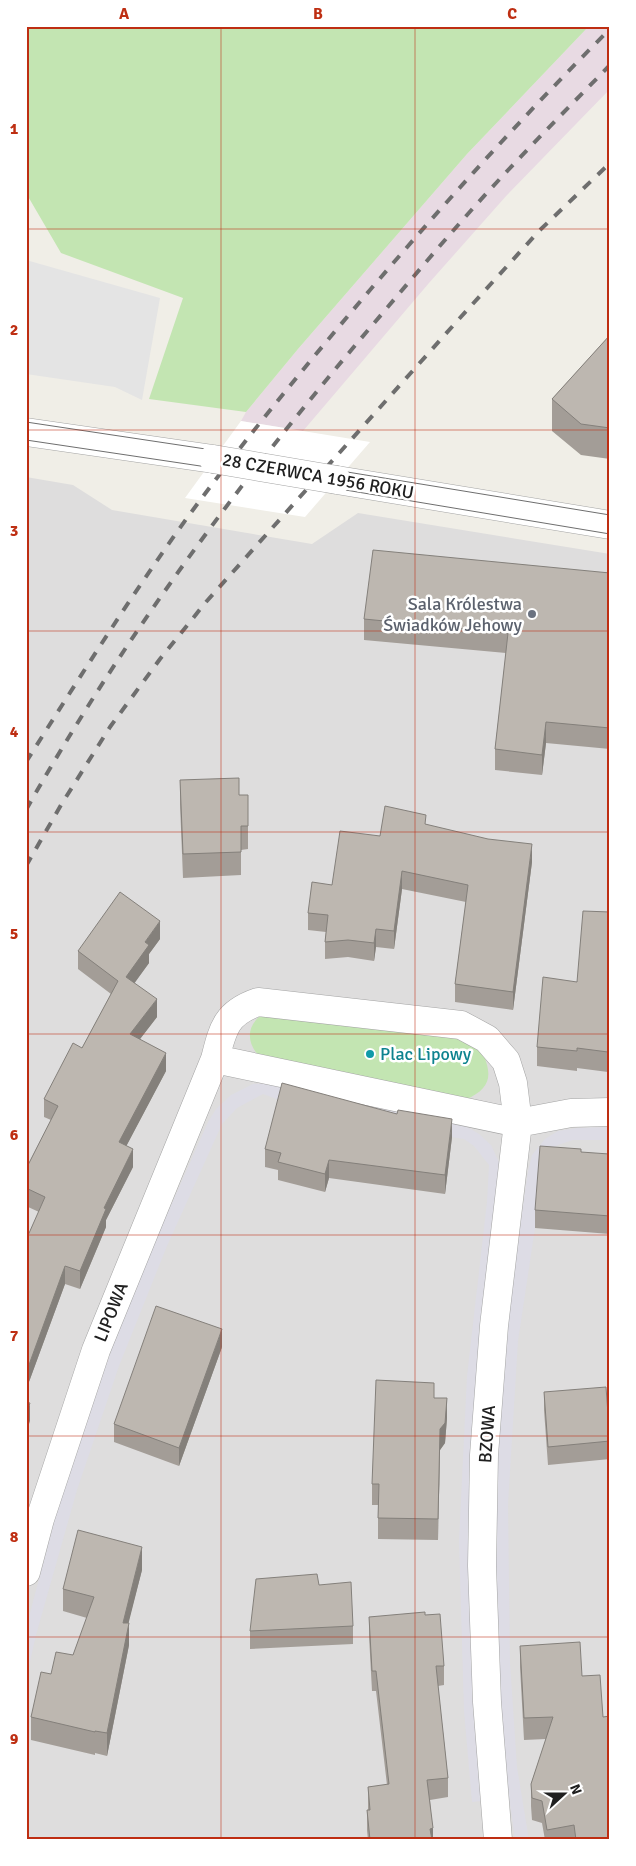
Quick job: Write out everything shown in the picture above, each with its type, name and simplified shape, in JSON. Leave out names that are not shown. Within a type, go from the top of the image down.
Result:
[{"type":"street","name":"28 CZERWCA 1956 ROKU","points":[[26,432],[214,459],[610,524]]},
{"type":"street","points":[[518,1122],[513,1083],[506,1062],[487,1039],[461,1025],[258,1002],[242,1007],[227,1022],[215,1059],[518,1122],[571,1113],[610,1112]]},
{"type":"street","name":"LIPOWA","points":[[26,1572],[40,1519],[96,1350],[215,1059]]},
{"type":"street","name":"BZOWA","points":[[498,1840],[486,1692],[482,1566],[484,1455],[494,1326],[518,1122]]},
{"type":"shaded area","points":[[589,26],[610,26],[610,89],[507,195],[303,431],[241,421],[246,412],[298,349],[467,154]]},
{"type":"shaded area","points":[[26,260],[160,298],[142,400],[115,387],[26,374]]},
{"type":"shaded area","points":[[26,477],[73,485],[112,510],[312,544],[358,513],[610,554],[610,1840],[26,1840]]},
{"type":"shaded area","points":[[272,1083],[309,1093],[464,1125],[479,1134],[491,1145],[503,1171],[471,1609],[473,1706],[481,1801],[472,1802],[464,1711],[459,1541],[467,1376],[487,1202],[489,1165],[474,1146],[464,1139],[398,1129],[282,1101],[263,1094],[237,1108],[222,1124],[167,1246],[119,1366],[77,1490],[36,1635],[26,1680],[26,1628],[56,1515],[113,1345],[146,1262],[208,1122],[216,1109],[231,1095],[253,1084]]},
{"type":"shaded area","points":[[610,1127],[610,1140],[573,1140],[558,1145],[544,1153],[541,1164],[535,1228],[518,1341],[508,1504],[510,1663],[517,1767],[529,1840],[515,1840],[500,1731],[495,1621],[497,1454],[507,1321],[528,1171],[532,1155],[545,1139],[558,1131],[577,1128]]},
{"type":"green space","points":[[26,26],[589,26],[467,154],[246,412],[149,399],[183,298],[61,253],[26,193]]},
{"type":"green space","name":"Plac Lipowy","points":[[263,1014],[445,1032],[481,1049],[487,1066],[488,1080],[481,1091],[465,1100],[260,1057],[252,1046],[250,1034],[253,1023]]},
{"type":"pier","points":[[241,421],[370,442],[305,517],[185,498]]},
{"type":"building","points":[[610,335],[610,428],[581,424],[552,399]]},
{"type":"building","points":[[373,550],[610,573],[610,728],[546,722],[542,755],[495,749],[508,633],[364,619]]},
{"type":"building","points":[[239,778],[239,795],[248,795],[248,826],[241,826],[241,852],[183,854],[180,780]]},
{"type":"building","points":[[385,806],[426,815],[425,824],[488,839],[532,844],[513,992],[455,984],[468,885],[402,871],[394,931],[376,929],[374,943],[348,940],[325,942],[328,915],[308,913],[312,882],[332,885],[340,831],[380,836]]},
{"type":"building","points":[[120,892],[160,921],[145,942],[149,945],[126,977],[157,999],[130,1034],[166,1053],[119,1142],[133,1149],[104,1208],[106,1209],[80,1271],[65,1266],[26,1373],[26,1240],[45,1197],[26,1188],[26,1169],[58,1106],[44,1099],[73,1043],[82,1048],[118,981],[78,951]]},
{"type":"building","points":[[583,911],[610,912],[610,1037],[608,1052],[577,1048],[577,1051],[537,1047],[543,977],[577,982]]},
{"type":"building","points":[[282,1083],[397,1114],[398,1110],[452,1119],[445,1175],[329,1160],[325,1174],[278,1162],[281,1153],[265,1149]]},
{"type":"building","points":[[540,1146],[581,1149],[581,1152],[609,1154],[610,1216],[535,1210]]},
{"type":"building","points":[[156,1306],[222,1329],[179,1448],[114,1424]]},
{"type":"building","points":[[376,1380],[434,1383],[434,1398],[447,1398],[445,1423],[440,1429],[438,1519],[378,1518],[379,1484],[372,1484]]},
{"type":"building","points":[[606,1387],[610,1441],[548,1447],[544,1392]]},
{"type":"building","points":[[26,1402],[30,1403],[26,1415]]},
{"type":"building","points":[[78,1530],[142,1547],[123,1623],[129,1623],[107,1733],[31,1717],[41,1672],[51,1674],[56,1652],[73,1655],[94,1597],[63,1589]]},
{"type":"building","points":[[317,1574],[319,1585],[351,1582],[353,1626],[250,1631],[256,1579]]},
{"type":"building","points":[[425,1612],[425,1615],[440,1614],[444,1666],[436,1666],[448,1778],[427,1780],[433,1828],[430,1829],[432,1840],[370,1840],[367,1810],[370,1810],[368,1787],[389,1784],[376,1671],[372,1671],[369,1617]]},
{"type":"building","points":[[580,1642],[582,1676],[600,1675],[603,1717],[610,1716],[610,1840],[576,1840],[574,1825],[547,1830],[542,1801],[532,1798],[531,1784],[553,1717],[524,1718],[520,1646]]},
{"type":"tram line","points":[[26,422],[219,451],[610,515]]},
{"type":"tram line","points":[[26,440],[207,467],[610,534]]},
{"type":"railway","points":[[26,762],[145,578],[187,518],[254,431],[346,318],[428,223],[517,125],[610,29]]},
{"type":"railway","points":[[26,810],[64,745],[145,619],[233,497],[279,438],[466,216],[610,65]]},
{"type":"railway","points":[[26,866],[61,805],[110,727],[160,659],[206,602],[539,231],[610,163]]},
{"type":"place","name":"Sala Królestwa Świadków Jehowy","points":[[532,614]]},
{"type":"place","name":"Plac Lipowy","points":[[370,1054]]}]
